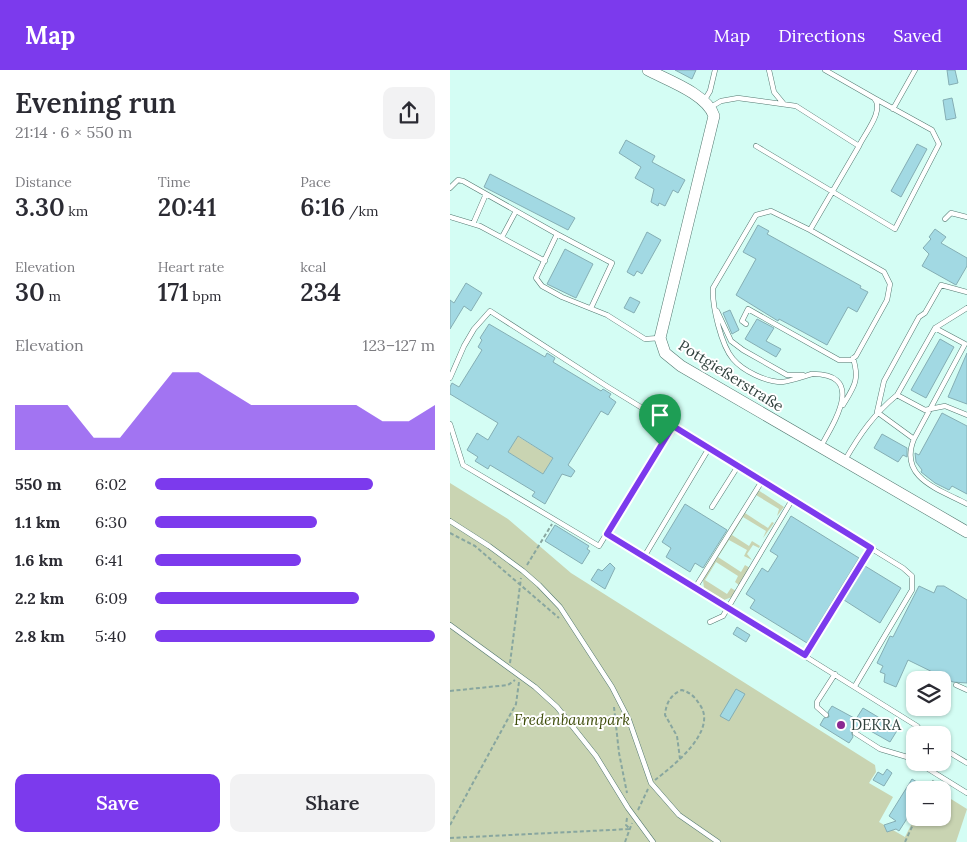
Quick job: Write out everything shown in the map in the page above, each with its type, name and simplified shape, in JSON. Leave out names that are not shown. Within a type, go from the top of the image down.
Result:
[{"type":"street","points":[[648,70],[710,108]]},
{"type":"street","name":"Pottgießerstraße","points":[[710,108],[660,338],[666,353],[681,366],[967,532]]},
{"type":"lane","points":[[710,108],[710,91],[715,70]]},
{"type":"lane","points":[[769,70],[774,92],[783,103]]},
{"type":"lane","points":[[756,146],[895,228],[939,144],[932,130],[826,70]]},
{"type":"lane","points":[[893,109],[915,70]]},
{"type":"lane","points":[[710,108],[721,101],[738,98],[796,106],[859,146]]},
{"type":"lane","points":[[810,230],[878,110],[878,103],[874,98]]},
{"type":"lane","points":[[450,188],[458,180],[464,181],[612,263],[591,308]]},
{"type":"lane","points":[[473,224],[486,194]]},
{"type":"lane","points":[[502,237],[516,211]]},
{"type":"lane","points":[[812,374],[783,382],[771,381],[739,364],[731,358],[727,348],[714,305],[713,288],[756,215],[771,211],[810,230],[884,272],[890,284],[886,300],[853,358],[857,376],[856,384],[820,448]]},
{"type":"lane","points":[[945,218],[951,212],[967,216]]},
{"type":"lane","points":[[450,217],[473,224],[502,237],[545,261]]},
{"type":"lane","points":[[558,234],[536,278],[542,286],[562,297],[591,308],[645,339],[660,338]]},
{"type":"lane","points":[[877,412],[884,381],[920,317],[925,313],[941,285],[967,292]]},
{"type":"lane","points":[[714,305],[731,341],[743,350],[787,375],[824,374],[841,386],[843,397],[841,409]]},
{"type":"lane","points":[[844,461],[859,435],[877,412],[897,396],[935,328],[967,308]]},
{"type":"lane","points":[[746,324],[742,321],[748,309],[839,360],[853,358]]},
{"type":"lane","points":[[450,378],[469,337],[490,311],[908,572],[912,576],[914,584],[912,590],[855,686]]},
{"type":"lane","points":[[935,328],[965,344],[914,439],[910,448],[910,462],[918,476],[967,504]]},
{"type":"lane","points":[[897,396],[924,410],[945,406],[967,415]]},
{"type":"lane","points":[[877,412],[914,439]]},
{"type":"lane","points":[[450,424],[463,464],[599,546],[673,426]]},
{"type":"lane","points":[[644,557],[709,448]]},
{"type":"lane","points":[[712,507],[738,466]]},
{"type":"lane","points":[[695,588],[762,480]]},
{"type":"lane","points":[[710,622],[723,616],[792,500]]},
{"type":"lane","points":[[450,521],[523,571],[540,585],[560,606],[612,686],[629,720],[651,783],[679,815],[718,842]]},
{"type":"lane","points":[[607,534],[855,686],[916,726]]},
{"type":"lane","points":[[805,655],[871,548]]},
{"type":"lane","points":[[450,625],[509,670],[535,687],[557,708],[596,756],[628,808],[652,842]]},
{"type":"lane","points":[[826,715],[817,707],[817,702],[835,674]]},
{"type":"lane","points":[[956,685],[967,690]]},
{"type":"lane","points":[[855,733],[880,749],[906,756]]},
{"type":"lane","points":[[951,753],[967,763]]},
{"type":"lane","points":[[931,771],[967,793]]},
{"type":"path","points":[[509,670],[516,629],[519,582],[523,571],[554,520]]},
{"type":"path","points":[[450,533],[475,546],[519,582],[558,618]]},
{"type":"path","points":[[450,691],[508,685],[520,677]]},
{"type":"path","points":[[450,825],[516,704],[520,677]]},
{"type":"path","points":[[625,842],[634,816],[651,783],[680,759],[699,736],[704,721],[702,709],[695,698],[682,690],[674,693],[665,714],[677,736],[680,759]]},
{"type":"path","points":[[613,702],[628,808]]},
{"type":"path","points":[[933,781],[936,775]]},
{"type":"path","points":[[905,842],[912,826]]},
{"type":"path","points":[[450,838],[630,829]]},
{"type":"green space","points":[[509,431],[553,458],[543,474],[508,452]]},
{"type":"green space","name":"Fredenbaumpark","points":[[450,483],[508,519],[571,573],[875,765],[876,772],[869,783],[893,797],[879,822],[905,837],[910,826],[951,826],[951,799],[967,809],[956,842],[450,842]]},
{"type":"green space","points":[[758,490],[784,507],[777,516],[779,509],[756,495],[745,513],[768,528],[772,522],[774,523],[763,538],[766,531],[743,517],[732,535],[749,546],[752,541],[760,546],[759,548],[753,545],[747,554],[752,560],[744,556],[747,550],[729,540],[718,557],[741,572],[745,565],[750,568],[739,585],[735,582],[738,576],[716,562],[705,580],[727,594],[731,588],[736,591],[732,597],[724,600],[704,588],[703,580]]},
{"type":"building","points":[[675,70],[696,70],[692,79]]},
{"type":"building","points":[[947,70],[955,70],[958,83],[949,85]]},
{"type":"building","points":[[952,98],[956,118],[946,120],[943,100]]},
{"type":"building","points":[[626,140],[655,156],[652,162],[685,180],[678,193],[673,190],[665,206],[659,203],[658,206],[651,202],[654,189],[635,178],[641,167],[619,153]]},
{"type":"building","points":[[917,144],[927,149],[901,197],[891,191]]},
{"type":"building","points":[[490,174],[575,218],[568,230],[484,187]]},
{"type":"building","points":[[758,225],[769,231],[767,234],[861,286],[860,288],[868,292],[857,312],[848,307],[827,345],[779,319],[778,321],[736,295],[756,259],[743,252]]},
{"type":"building","points":[[935,229],[946,237],[941,243],[967,258],[967,266],[956,285],[922,266],[929,254],[923,248],[931,239],[929,237]]},
{"type":"building","points":[[647,232],[661,240],[642,274],[637,271],[634,276],[627,272]]},
{"type":"building","points":[[565,249],[593,264],[576,298],[547,284]]},
{"type":"building","points":[[466,283],[482,293],[471,311],[464,306],[450,329],[450,300],[454,303]]},
{"type":"building","points":[[630,297],[640,302],[634,313],[624,308]]},
{"type":"building","points":[[730,310],[739,330],[732,334],[723,313]]},
{"type":"building","points":[[757,319],[774,328],[766,341],[781,349],[776,357],[745,339]]},
{"type":"building","points":[[489,324],[545,357],[547,353],[555,358],[553,362],[601,391],[603,389],[611,394],[609,397],[616,402],[608,415],[601,411],[568,465],[575,471],[571,477],[562,474],[545,504],[532,496],[535,492],[490,465],[488,469],[475,461],[478,457],[467,450],[477,433],[488,440],[498,423],[450,394],[452,383],[459,387],[482,350],[478,347],[482,340],[480,338]],"holes":[[[518,436],[553,458],[543,474],[508,452]]]},
{"type":"building","points":[[940,339],[954,347],[926,398],[911,390]]},
{"type":"building","points":[[967,353],[967,404],[948,397]]},
{"type":"building","points":[[942,413],[967,426],[967,494],[952,486],[949,490],[935,483],[921,472],[922,470],[916,462],[915,453],[919,455]]},
{"type":"building","points":[[882,434],[907,448],[907,457],[903,455],[898,462],[874,448]]},
{"type":"building","points":[[685,504],[727,530],[703,568],[695,563],[690,572],[666,557],[671,548],[662,542]]},
{"type":"building","points":[[791,516],[859,558],[807,643],[750,608],[755,600],[746,594],[762,568],[768,572],[778,556],[770,551]]},
{"type":"building","points":[[555,525],[589,546],[587,549],[590,551],[582,564],[545,541]]},
{"type":"building","points":[[610,563],[615,568],[605,589],[591,580],[598,569],[602,571]]},
{"type":"building","points":[[865,566],[901,588],[880,623],[844,600]]},
{"type":"building","points":[[919,586],[934,593],[937,586],[944,586],[967,600],[967,683],[951,681],[951,671],[930,671],[908,660],[896,687],[884,682],[885,674],[880,672],[883,666],[877,663],[890,636],[893,637]]},
{"type":"building","points":[[737,627],[750,635],[746,642],[733,634]]},
{"type":"building","points":[[736,689],[745,694],[729,721],[720,716]]},
{"type":"building","name":"DEKRA","points":[[832,706],[856,719],[863,708],[898,729],[890,742],[860,725],[857,730],[851,731],[853,737],[849,743],[820,725],[824,718],[829,717],[828,712]]},
{"type":"building","points":[[887,769],[892,773],[884,786],[873,780],[878,772],[883,775]]},
{"type":"building","points":[[906,789],[906,820],[899,831],[896,829],[887,832],[884,825],[896,821],[889,816]]},
{"type":"place","name":"DEKRA","points":[[841,725]]},
{"type":"route","points":[[673,426],[871,548],[805,655],[607,534],[660,445],[673,426]]}]
